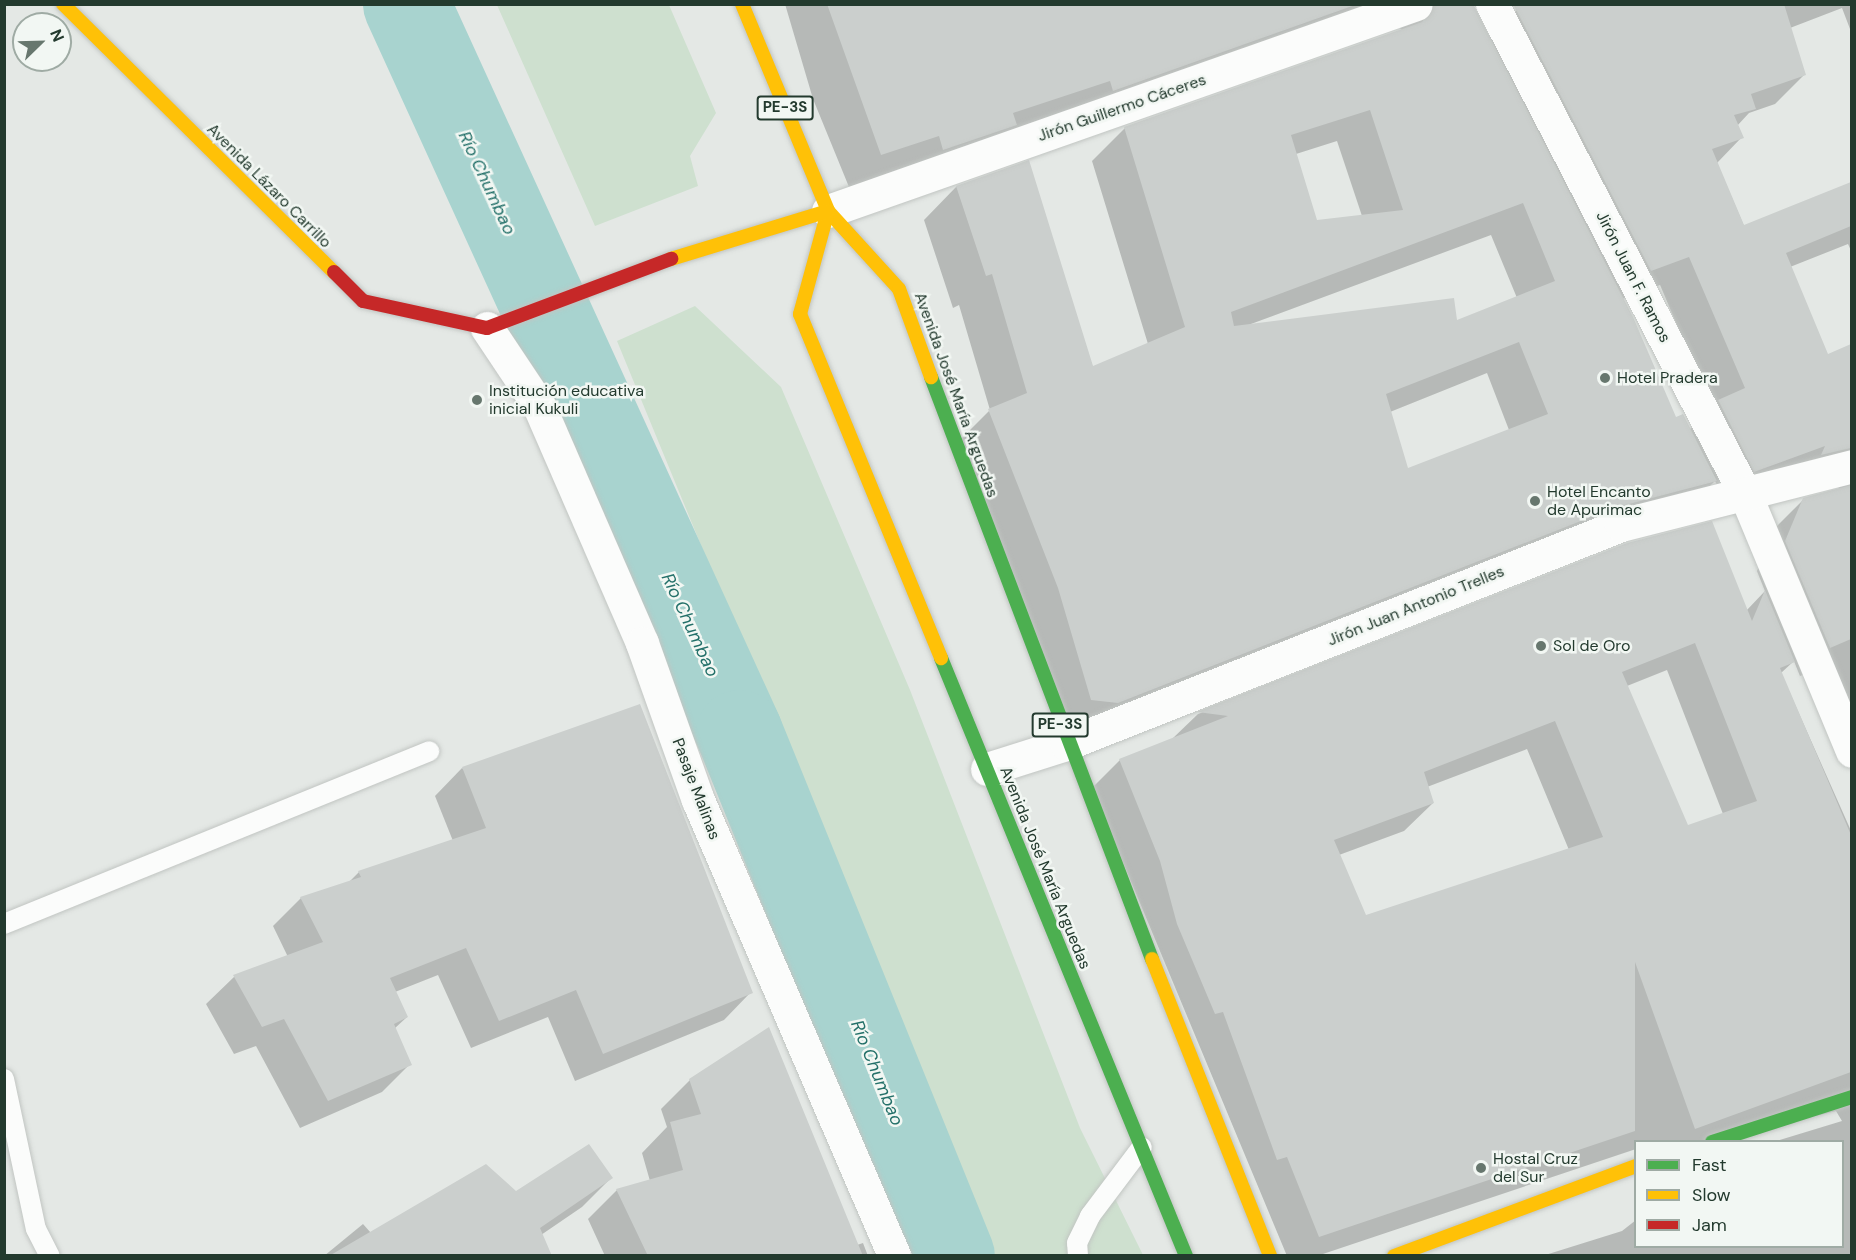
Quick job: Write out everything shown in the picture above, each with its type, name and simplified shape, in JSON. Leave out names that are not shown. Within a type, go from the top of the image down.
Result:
[{"type":"main road","name":"Avenida Lázaro Carrillo","points":[[63,4],[363,301],[495,325]]},
{"type":"main road","name":"PE-3S","points":[[742,4],[828,211]]},
{"type":"main road","points":[[495,325],[673,258],[828,211]]},
{"type":"main road","name":"Avenida José María Arguedas","points":[[828,211],[899,289],[1066,744],[1270,1256]]},
{"type":"main road","name":"Avenida José María Arguedas","points":[[828,211],[800,314],[1186,1256]]},
{"type":"main road","points":[[1718,1140],[1851,1097]]},
{"type":"main road","points":[[1394,1256],[1634,1166]]},
{"type":"street","name":"Jirón Guillermo Cáceres","points":[[828,211],[1416,4]]},
{"type":"street","name":"Jirón Juan F. Ramos","points":[[1492,4],[1746,496],[1851,751]]},
{"type":"street","name":"Pasaje Malinas","points":[[495,325],[539,406],[642,643],[698,800],[894,1256]]},
{"type":"street","name":"Jirón Juan Antonio Trelles","points":[[987,769],[1066,744],[1620,525],[1746,496],[1851,466]]},
{"type":"lane","points":[[4,924],[429,751]]},
{"type":"lane","points":[[4,1079],[36,1229],[50,1256]]},
{"type":"lane","points":[[1078,1256],[1077,1243],[1090,1216],[1142,1148]]},
{"type":"green space","points":[[497,5],[669,5],[716,113],[690,156],[698,186],[595,226]]},
{"type":"green space","points":[[695,306],[781,387],[910,690],[1080,1128],[1143,1255],[993,1255],[617,341]]},
{"type":"building","points":[[827,4],[1358,4],[1113,91],[1110,81],[1013,113],[1017,125],[943,150],[939,136],[881,155]]},
{"type":"building","points":[[1434,4],[1473,4],[1633,317],[1676,417],[1683,414],[1717,481],[1614,508],[1118,703],[1091,700],[1058,588],[988,409],[1027,393],[992,274],[986,276],[956,186],[1029,160],[1093,366],[1185,327],[1124,127],[1422,22]],"holes":[[[1370,110],[1403,210],[1317,220],[1291,135]],[[1523,203],[1555,281],[1457,320],[1454,298],[1234,326],[1231,312]],[[1519,342],[1548,414],[1408,468],[1386,394]]]},
{"type":"building","points":[[1513,4],[1784,4],[1806,75],[1751,94],[1756,109],[1734,115],[1744,138],[1712,149],[1744,225],[1851,182],[1851,226],[1786,253],[1828,354],[1851,344],[1851,448],[1821,455],[1825,446],[1754,472],[1718,400],[1745,388],[1689,257],[1651,271]]},
{"type":"building","points":[[1851,485],[1851,639],[1830,648],[1785,541],[1803,498]]},
{"type":"building","points":[[1712,521],[1752,621],[1765,590],[1795,662],[1780,668],[1851,835],[1851,1072],[1695,1129],[1635,962],[1635,1131],[1319,1237],[1287,1157],[1277,1160],[1223,1012],[1215,1014],[1177,924],[1160,861],[1119,759],[1228,716],[1197,712],[1627,543]],"holes":[[[1695,643],[1757,801],[1688,825],[1622,672]],[[1555,721],[1603,837],[1366,915],[1334,840],[1434,803],[1424,772]]]},
{"type":"building","points":[[640,704],[753,993],[603,1054],[576,990],[499,1021],[466,948],[390,978],[408,1017],[394,1024],[412,1065],[328,1101],[284,1019],[262,1027],[233,975],[323,942],[300,897],[361,877],[358,871],[486,828],[462,767]]},
{"type":"building","points":[[769,1027],[863,1256],[648,1256],[616,1189],[683,1170],[670,1122],[701,1114],[689,1079]]},
{"type":"building","points":[[589,1144],[613,1178],[540,1228],[552,1256],[329,1256],[486,1164],[516,1191]]},
{"type":"waterway","name":"Río Chumbao","points":[[406,4],[739,733],[951,1256]]},
{"type":"traffic: fast","points":[[931,377],[1152,959]]},
{"type":"traffic: fast","points":[[941,658],[1186,1256]]},
{"type":"traffic: fast","points":[[1718,1140],[1852,1097]]},
{"type":"traffic: slow","points":[[63,4],[334,272]]},
{"type":"traffic: slow","points":[[742,4],[828,211],[899,289],[931,377]]},
{"type":"traffic: slow","points":[[671,259],[828,211]]},
{"type":"traffic: slow","points":[[828,211],[800,314],[941,658]]},
{"type":"traffic: slow","points":[[1152,959],[1270,1256]]},
{"type":"traffic: slow","points":[[1394,1256],[1634,1167]]},
{"type":"traffic: jam","points":[[334,272],[363,301],[487,328],[671,259]]},
{"type":"place","name":"Hotel Pradera","points":[[1605,378]]},
{"type":"place","name":"Institución educativa inicial Kukuli","points":[[477,400]]},
{"type":"place","name":"Hotel Encanto de Apurimac","points":[[1535,501]]},
{"type":"place","name":"Sol de Oro","points":[[1541,646]]},
{"type":"place","name":"Hostal Cruz del Sur","points":[[1481,1168]]}]
